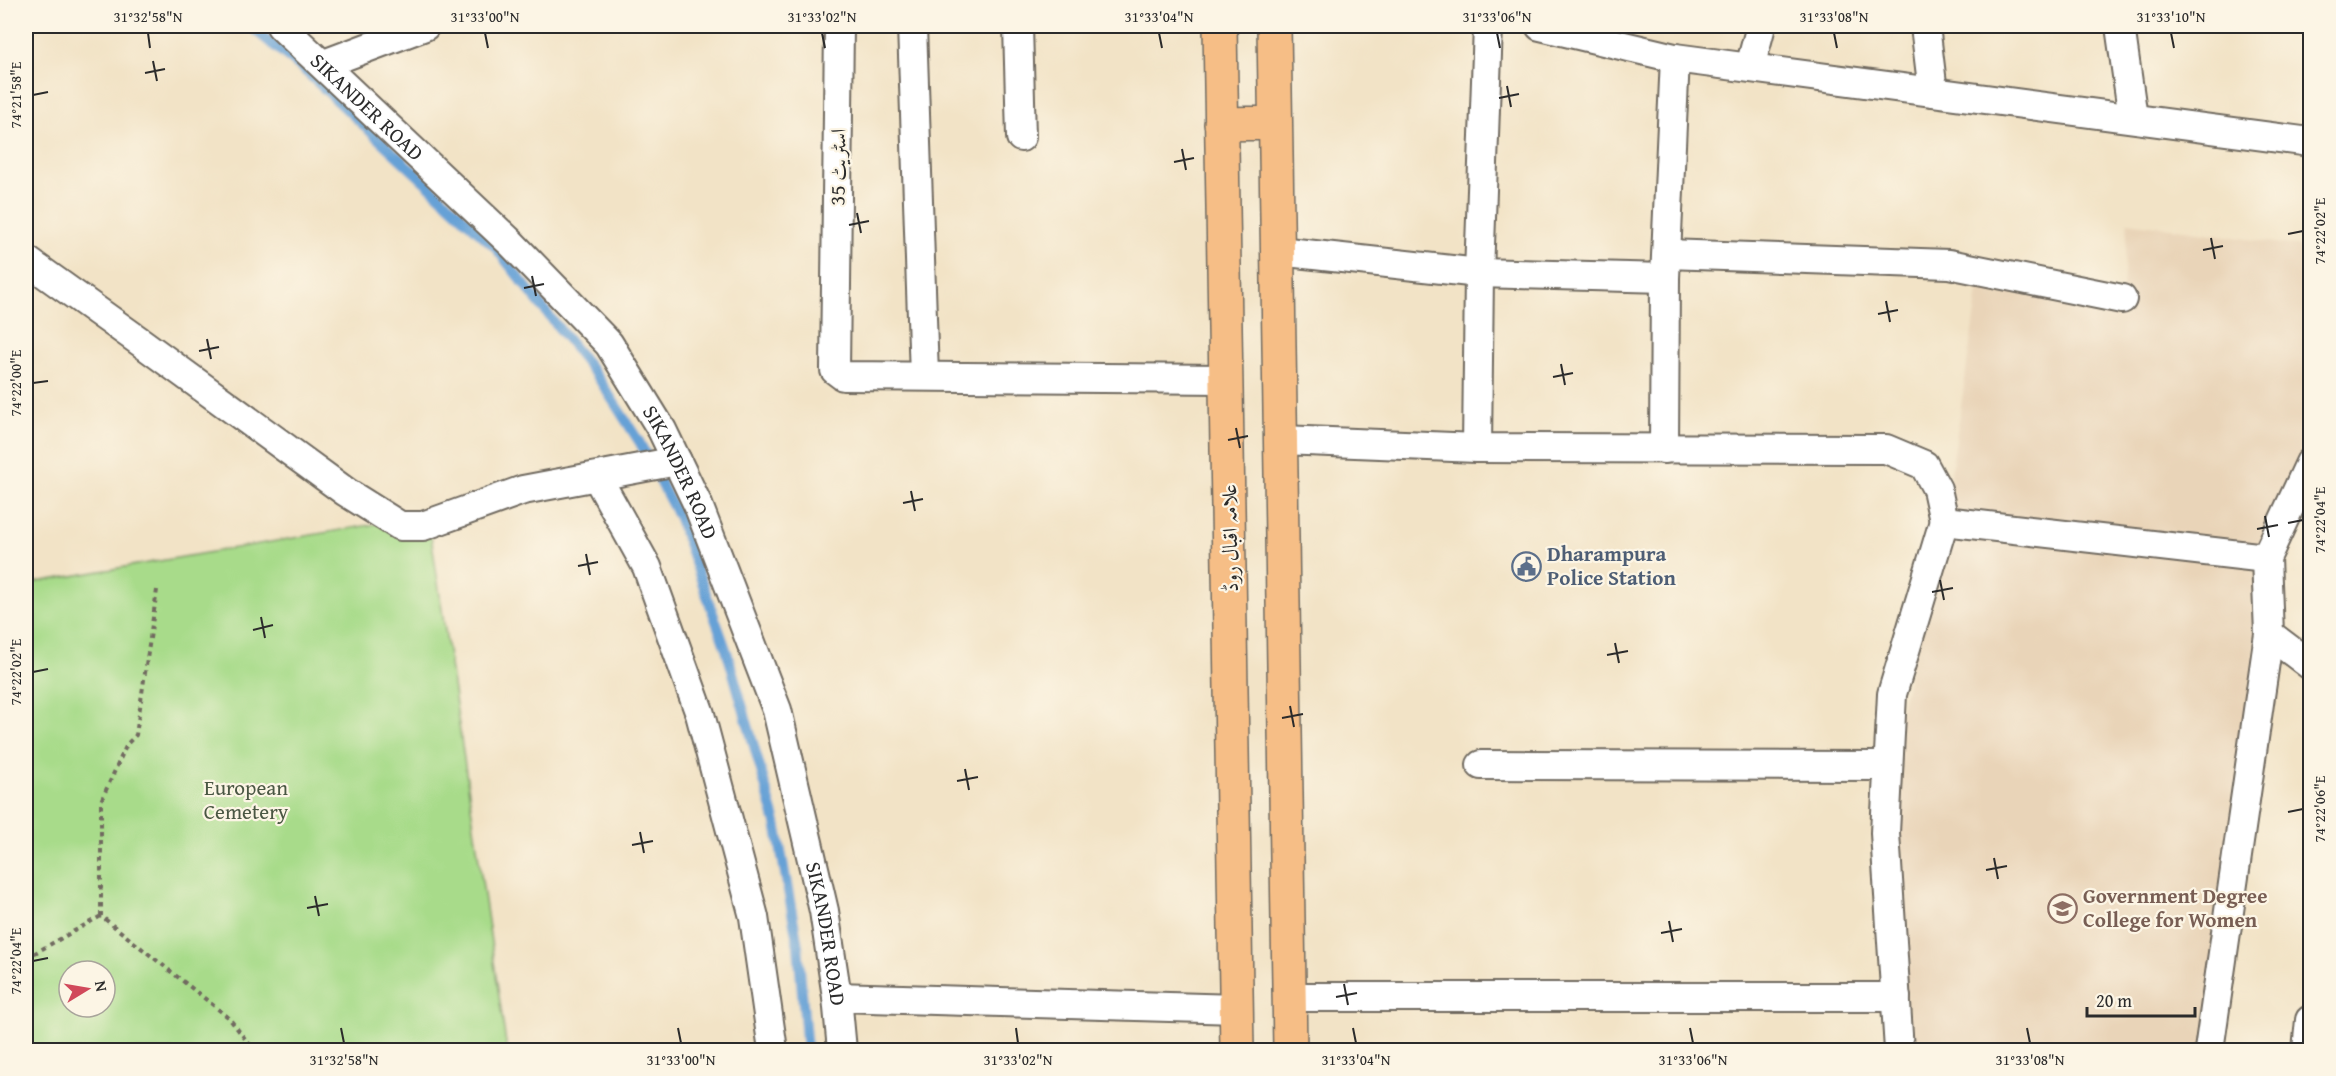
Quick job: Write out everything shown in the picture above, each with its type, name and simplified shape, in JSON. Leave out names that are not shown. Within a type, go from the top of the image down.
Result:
[{"type":"main road","name":"علامہ اقبال روڈ","points":[[1220,26],[1237,1050]]},
{"type":"main road","points":[[1274,26],[1290,1050]]},
{"type":"main road","points":[[1221,124],[1275,123]]},
{"type":"street","name":"SIKANDER ROAD","points":[[281,26],[324,64],[511,243],[609,344],[662,430],[698,505],[777,710],[824,911],[837,997],[842,1050]]},
{"type":"street","points":[[324,64],[425,26]]},
{"type":"street","name":"اسٹریٹ 35","points":[[840,26],[835,370],[843,376],[924,376]]},
{"type":"street","points":[[912,26],[924,376],[1227,379]]},
{"type":"street","points":[[1018,26],[1020,137]]},
{"type":"street","points":[[1477,448],[1479,273],[1488,26]]},
{"type":"street","points":[[1540,26],[1675,58],[2310,142]]},
{"type":"street","points":[[1750,68],[1761,26]]},
{"type":"street","points":[[1925,26],[1933,92]]},
{"type":"street","points":[[2120,26],[2133,118]]},
{"type":"street","points":[[1664,449],[1666,266],[1675,58]]},
{"type":"street","points":[[1278,251],[1479,273],[1666,266],[1949,264],[2122,299]]},
{"type":"street","points":[[26,261],[346,492],[400,526],[423,526],[523,490],[677,461]]},
{"type":"street","points":[[1282,440],[1477,448],[1886,449],[1924,465],[1936,489],[1944,521],[1892,694],[1885,833],[1899,1050]]},
{"type":"street","points":[[2209,1050],[2269,634],[2266,558],[2310,463]]},
{"type":"street","points":[[597,477],[647,567],[700,714],[754,917],[773,1050]]},
{"type":"street","points":[[1944,521],[2266,558]]},
{"type":"street","points":[[2269,634],[2310,665]]},
{"type":"street","points":[[1481,765],[1888,766]]},
{"type":"street","points":[[837,997],[1237,1010]]},
{"type":"street","points":[[1288,997],[1896,997]]},
{"type":"street","points":[[2307,1050],[2310,1020]]},
{"type":"path","points":[[101,916],[101,801],[127,744],[136,735],[157,590]]},
{"type":"path","points":[[26,958],[101,916]]},
{"type":"path","points":[[101,916],[228,1017],[254,1050]]},
{"type":"shaded area","name":"Government Degree College for Women","points":[[2128,222],[2310,248],[2310,475],[2266,558],[2209,1050],[1902,1050],[1888,766],[1944,521],[1981,271],[2122,299]]},
{"type":"green space","name":"European Cemetery","points":[[428,515],[507,1050],[26,1050],[26,584]]},
{"type":"waterway","points":[[250,26],[304,70],[494,246],[599,379],[640,443],[679,518],[727,652],[776,823],[798,946],[807,1050]]},
{"type":"place","name":"Dharampura Police Station","points":[[1526,566]]},
{"type":"place","name":"Government Degree College for Women","points":[[2062,908]]}]
